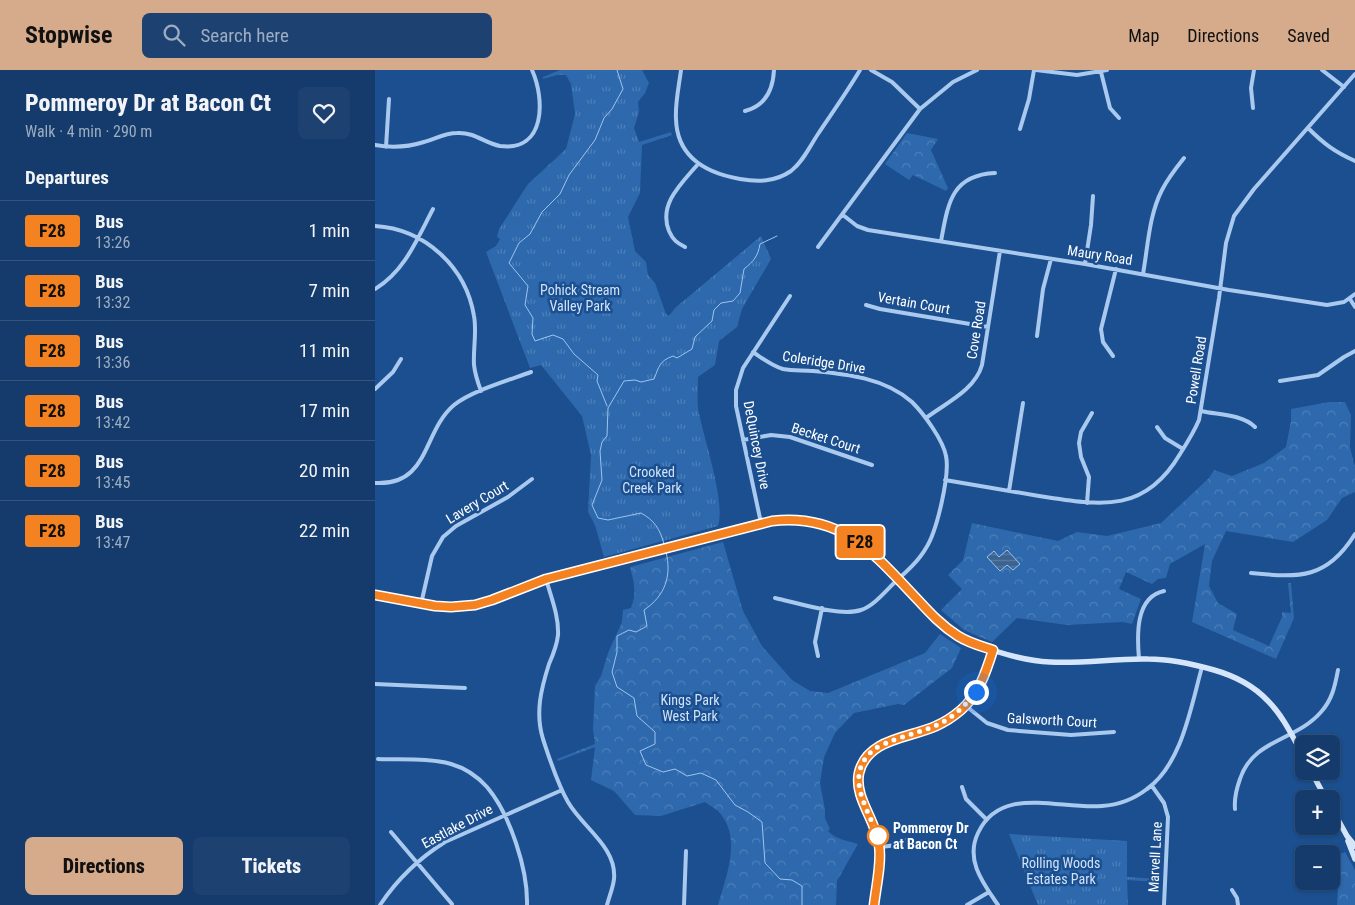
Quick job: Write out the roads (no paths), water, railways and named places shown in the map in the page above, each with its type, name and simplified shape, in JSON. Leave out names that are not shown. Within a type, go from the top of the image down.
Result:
[{"type":"street","points":[[375,145],[386,147],[411,145],[445,134],[458,132],[478,136],[502,146],[515,145],[533,132],[540,116],[532,70]]},
{"type":"street","points":[[681,70],[676,114],[677,127],[683,145],[698,164],[719,175],[751,181],[769,180],[786,174],[801,161],[860,70]]},
{"type":"street","points":[[745,111],[758,106],[766,98],[771,87],[774,70]]},
{"type":"street","points":[[871,70],[892,82],[920,109]]},
{"type":"street","points":[[819,247],[920,109],[953,82],[977,70]]},
{"type":"street","points":[[1020,129],[1035,70],[1077,75],[1107,70]]},
{"type":"street","points":[[1253,70],[1251,88],[1253,108]]},
{"type":"street","points":[[1322,70],[1344,86]]},
{"type":"street","points":[[1101,72],[1110,108],[1119,118]]},
{"type":"street","name":"Powell Road","points":[[945,480],[1087,503],[1113,503],[1134,497],[1146,491],[1165,475],[1195,430],[1201,411],[1228,233],[1234,216],[1254,189],[1355,74]]},
{"type":"street","points":[[386,147],[389,99]]},
{"type":"street","points":[[1308,128],[1337,153],[1355,161]]},
{"type":"street","points":[[1143,274],[1158,198],[1185,158]]},
{"type":"street","points":[[685,247],[678,244],[671,236],[667,225],[666,210],[674,193],[698,164]]},
{"type":"street","points":[[941,241],[948,206],[955,190],[973,177],[995,173]]},
{"type":"street","points":[[1085,264],[1093,196]]},
{"type":"street","points":[[375,289],[387,281],[400,268],[433,209]]},
{"type":"street","name":"Maury Road","points":[[843,215],[857,226],[868,230],[1327,305],[1340,304],[1350,299]]},
{"type":"street","points":[[375,226],[390,228],[418,237],[440,252],[459,275],[468,291],[475,318],[474,370],[481,391]]},
{"type":"street","name":"Cove Road","points":[[926,418],[974,382],[982,365],[1000,251]]},
{"type":"street","points":[[1037,336],[1043,289],[1051,259]]},
{"type":"street","points":[[1113,356],[1103,342],[1101,329],[1116,270]]},
{"type":"street","points":[[1355,294],[1350,299],[1355,307]]},
{"type":"street","name":"DeQuincey Drive","points":[[761,523],[736,406],[736,390],[741,372],[790,296]]},
{"type":"street","name":"Vertain Court","points":[[866,305],[988,327]]},
{"type":"street","points":[[1280,381],[1318,375],[1355,351]]},
{"type":"street","name":"Coleridge Drive","points":[[753,352],[767,362],[783,369],[864,378],[881,383],[905,396],[926,418],[945,452],[947,464],[938,519],[931,539],[919,557],[873,603],[863,610],[847,612],[775,598]]},
{"type":"street","points":[[375,389],[389,376],[401,359]]},
{"type":"street","points":[[375,483],[393,482],[410,474],[424,456],[448,411],[459,401],[531,372]]},
{"type":"street","points":[[1009,491],[1023,403]]},
{"type":"street","points":[[1201,411],[1245,419],[1255,427]]},
{"type":"street","points":[[1087,503],[1089,477],[1081,457],[1079,443],[1081,432],[1091,413]]},
{"type":"street","points":[[1157,427],[1162,435],[1183,449]]},
{"type":"street","name":"Becket Court","points":[[743,440],[771,436],[790,437],[872,465]]},
{"type":"street","name":"Lavery Court","points":[[421,604],[432,556],[443,537],[456,526],[509,497],[532,479]]},
{"type":"street","points":[[375,595],[421,604],[451,607],[475,605],[546,579],[761,523],[797,520],[817,523],[835,528],[866,546],[935,618],[965,640],[1017,657],[1050,662],[1139,659],[1173,660],[1202,667],[1231,676],[1255,689],[1275,709],[1295,740]]},
{"type":"street","points":[[1251,573],[1298,576],[1311,573],[1337,558],[1355,534]]},
{"type":"street","points":[[546,579],[557,619],[558,634],[541,689],[539,717],[543,738],[562,790],[574,811],[606,850],[611,860],[614,878],[607,905]]},
{"type":"street","points":[[1139,659],[1137,632],[1141,615],[1151,596],[1157,592],[1164,591]]},
{"type":"street","points":[[817,656],[815,642],[822,608]]},
{"type":"street","points":[[874,905],[880,847],[875,829],[858,787],[859,772],[864,760],[879,746],[936,726],[966,706],[982,681],[993,650]]},
{"type":"street","points":[[998,905],[976,871],[973,855],[975,838],[986,819],[1002,808],[1019,803],[1108,806],[1129,800],[1152,786],[1165,772],[1177,750],[1202,667]]},
{"type":"street","points":[[1235,809],[1235,793],[1242,772],[1248,762],[1260,751],[1311,721],[1327,704],[1334,689],[1338,670]]},
{"type":"street","points":[[375,684],[465,688]]},
{"type":"street","name":"Galsworth Court","points":[[966,706],[987,723],[1008,730],[1071,735],[1114,732]]},
{"type":"street","points":[[378,759],[438,762],[461,768],[475,776],[486,786],[503,815],[522,860],[527,886],[527,905]]},
{"type":"street","name":"Marvell Lane","points":[[1152,786],[1164,803],[1169,817],[1164,905]]},
{"type":"street","points":[[962,788],[966,799],[986,819]]},
{"type":"street","name":"Eastlake Drive","points":[[380,905],[394,884],[416,862],[445,842],[562,790]]},
{"type":"street","points":[[1340,823],[1347,836],[1355,859]]},
{"type":"street","points":[[391,832],[451,904]]},
{"type":"street","points":[[1347,836],[1355,846]]},
{"type":"street","points":[[880,847],[897,845],[909,838]]},
{"type":"street","points":[[684,905],[686,851]]},
{"type":"street","points":[[1232,890],[1237,898],[1238,905]]},
{"type":"street","points":[[967,905],[989,892]]},
{"type":"waterway","points":[[607,406],[597,381],[598,375],[574,354],[563,339],[553,335],[535,341],[532,334],[533,318],[525,305],[528,286],[509,263],[519,243],[530,234],[542,212],[560,194],[569,175],[595,140],[604,118],[612,109],[623,89],[617,70]]},
{"type":"waterway","points":[[664,544],[656,526],[641,513],[608,520],[598,518],[592,505],[602,480],[600,451],[602,442],[607,436],[608,408],[624,381],[635,380],[641,382],[654,379],[660,365],[665,360],[673,356],[677,358],[692,349],[695,337],[712,321],[714,310],[721,303],[733,301],[740,293],[744,269],[755,258],[760,244],[777,236]]},
{"type":"waterway","points":[[666,552],[668,569],[665,585],[657,598],[644,610],[647,626],[636,632],[629,630],[617,636],[617,652],[612,672],[617,687],[634,698],[637,716],[655,732],[655,744],[640,751],[646,765],[663,772],[675,769],[687,776],[701,773],[716,780],[735,805],[762,822],[765,863],[780,879],[792,880],[802,886],[802,905]]},
{"type":"place","name":"Pommeroy Dr at Bacon Ct","points":[[878,836]]},
{"type":"park label","name":"Pohick Stream Valley Park","points":[[580,298]]},
{"type":"park label","name":"Crooked Creek Park","points":[[652,480]]},
{"type":"park label","name":"Kings Park West Park","points":[[690,708]]},
{"type":"park label","name":"Rolling Woods Estates Park","points":[[1061,872]]}]
